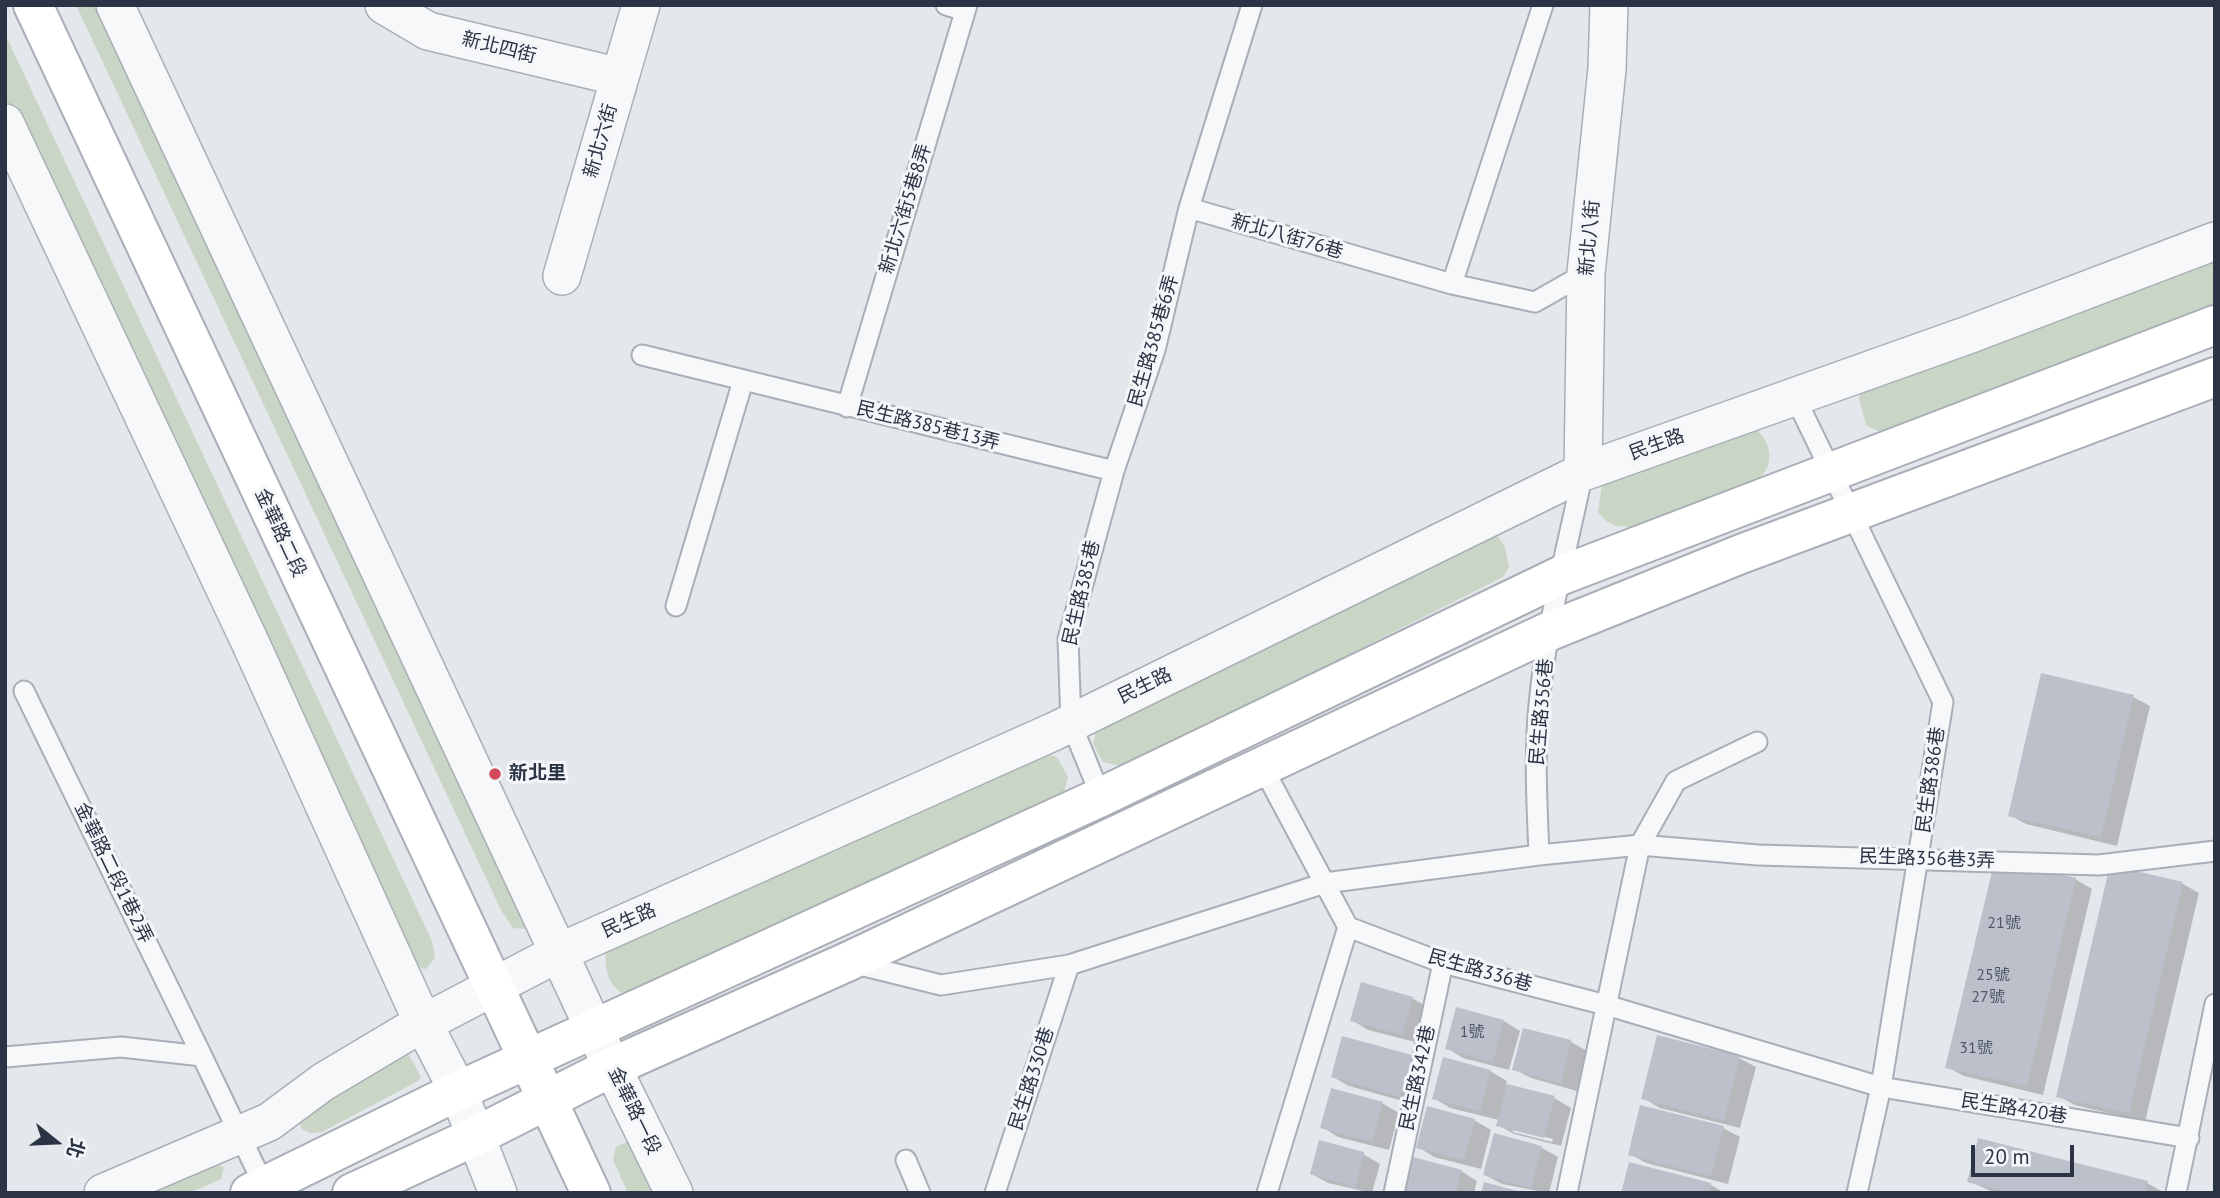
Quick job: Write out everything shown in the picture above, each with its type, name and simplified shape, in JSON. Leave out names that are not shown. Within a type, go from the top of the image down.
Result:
[{"type":"street","name":"金華路二段","points":[[33,5],[492,986],[530,1060]]},
{"type":"street","points":[[115,5],[596,1029]]},
{"type":"street","name":"新北四街","points":[[384,5],[428,31],[620,77]]},
{"type":"street","name":"新北六街","points":[[562,276],[641,5]]},
{"type":"street","name":"新北八街","points":[[1583,472],[1586,272],[1607,69],[1609,5]]},
{"type":"street","points":[[5,122],[250,642],[423,1023],[458,1091],[498,1193]]},
{"type":"street","name":"民生路","points":[[103,1193],[269,1122],[323,1082],[423,1023],[560,951],[1071,723],[1583,472],[1968,335],[2215,241]]},
{"type":"street","points":[[261,1191],[458,1091],[1101,797],[1562,575],[2215,325]]},
{"type":"street","points":[[352,1193],[476,1136],[612,1067],[847,962],[1550,631],[1851,513],[2215,377]]},
{"type":"street","name":"金華路一段","points":[[596,1029],[674,1193]]},
{"type":"street","points":[[530,1060],[590,1193]]},
{"type":"lane","name":"新北六街5巷8弄","points":[[847,407],[966,8],[946,5]]},
{"type":"lane","points":[[1189,208],[1252,5]]},
{"type":"lane","points":[[1452,284],[1543,5]]},
{"type":"lane","name":"新北八街76巷","points":[[1189,208],[1452,284],[1535,302],[1586,272]]},
{"type":"lane","name":"民生路385巷6弄","points":[[1114,471],[1155,350],[1189,208]]},
{"type":"lane","name":"民生路385巷13弄","points":[[642,355],[1114,471]]},
{"type":"lane","points":[[676,606],[743,381]]},
{"type":"lane","name":"民生路386巷","points":[[1794,395],[1943,702],[1881,1087],[1857,1193]]},
{"type":"lane","name":"民生路385巷","points":[[1114,471],[1068,639],[1071,723],[1118,833]]},
{"type":"lane","name":"民生路356巷","points":[[1539,855],[1539,705],[1550,631],[1583,472]]},
{"type":"lane","name":"金華路二段1巷2弄","points":[[24,691],[240,1136],[261,1191]]},
{"type":"lane","points":[[1567,1193],[1640,845],[1676,781],[1757,742]]},
{"type":"lane","points":[[1262,766],[1348,927],[1267,1193]]},
{"type":"lane","points":[[847,962],[941,985],[1069,965],[1325,883],[1539,855],[1640,845]]},
{"type":"lane","name":"民生路356巷3弄","points":[[1640,845],[1758,855],[2099,865],[2215,851]]},
{"type":"lane","name":"民生路336巷","points":[[1348,927],[1443,963],[1606,1004],[1881,1087]]},
{"type":"lane","name":"民生路342巷","points":[[1394,1193],[1443,963]]},
{"type":"lane","name":"民生路330巷","points":[[995,1193],[1069,965]]},
{"type":"lane","points":[[2176,1193],[2215,1004]]},
{"type":"lane","points":[[5,1057],[121,1047],[202,1056]]},
{"type":"lane","name":"民生路420巷","points":[[1881,1087],[2189,1138]]},
{"type":"lane","points":[[906,1160],[920,1193]]},
{"type":"green space","points":[[76,5],[108,5],[530,925],[524,929],[513,928],[501,910]]},
{"type":"green space","points":[[5,34],[432,941],[435,958],[426,969],[416,967],[404,949],[5,102]]},
{"type":"green space","points":[[2215,251],[2215,310],[1882,433],[1866,425],[1859,398],[1863,386]]},
{"type":"green space","points":[[1752,425],[1764,438],[1769,453],[1767,468],[1755,481],[1637,527],[1616,526],[1606,521],[1598,512],[1602,483]]},
{"type":"green space","points":[[1489,534],[1498,537],[1505,547],[1509,567],[1503,577],[1125,767],[1103,762],[1093,744],[1099,721]]},
{"type":"green space","points":[[1049,754],[1057,757],[1068,777],[1063,796],[633,996],[619,991],[610,980],[606,966],[606,950]]},
{"type":"green space","points":[[406,1050],[421,1077],[418,1081],[322,1132],[310,1133],[301,1128],[299,1116]]},
{"type":"green space","points":[[631,1140],[663,1193],[628,1193],[613,1160],[616,1147]]},
{"type":"green space","points":[[212,1163],[224,1167],[221,1179],[189,1193],[146,1193]]},
{"type":"building","points":[[2041,673],[2134,695],[2101,837],[2008,816]]},
{"type":"building","points":[[1995,859],[2076,878],[2027,1086],[1945,1068]]},
{"type":"building","points":[[2110,865],[2183,882],[2129,1113],[2056,1097]]},
{"type":"building","points":[[1361,982],[1413,997],[1402,1035],[1350,1021]]},
{"type":"building","points":[[1456,1007],[1504,1020],[1493,1062],[1445,1049]]},
{"type":"building","points":[[1523,1028],[1571,1040],[1561,1083],[1512,1070]]},
{"type":"building","points":[[1657,1035],[1740,1056],[1724,1120],[1641,1099]]},
{"type":"building","points":[[1342,1036],[1412,1055],[1400,1097],[1331,1077]]},
{"type":"building","points":[[1443,1057],[1491,1070],[1480,1111],[1432,1099]]},
{"type":"building","points":[[1507,1084],[1555,1096],[1544,1138],[1496,1126]]},
{"type":"building","points":[[1331,1088],[1383,1102],[1372,1142],[1320,1128]]},
{"type":"building","points":[[1640,1105],[1724,1126],[1711,1176],[1628,1155]]},
{"type":"building","points":[[1427,1106],[1475,1119],[1464,1160],[1416,1148]]},
{"type":"building","points":[[1494,1133],[1542,1146],[1531,1188],[1483,1175]]},
{"type":"building","points":[[1978,1138],[2148,1181],[2145,1193],[2010,1193],[1967,1182]]},
{"type":"building","points":[[1319,1140],[1364,1152],[1355,1187],[1310,1174]]},
{"type":"building","points":[[1413,1157],[1462,1170],[1455,1193],[1404,1193]]},
{"type":"building","points":[[1629,1162],[1711,1183],[1709,1193],[1621,1193]]},
{"type":"building","points":[[1484,1182],[1521,1192],[1521,1193],[1481,1193]]},
{"type":"place","name":"新北里","points":[[495,774]]}]
